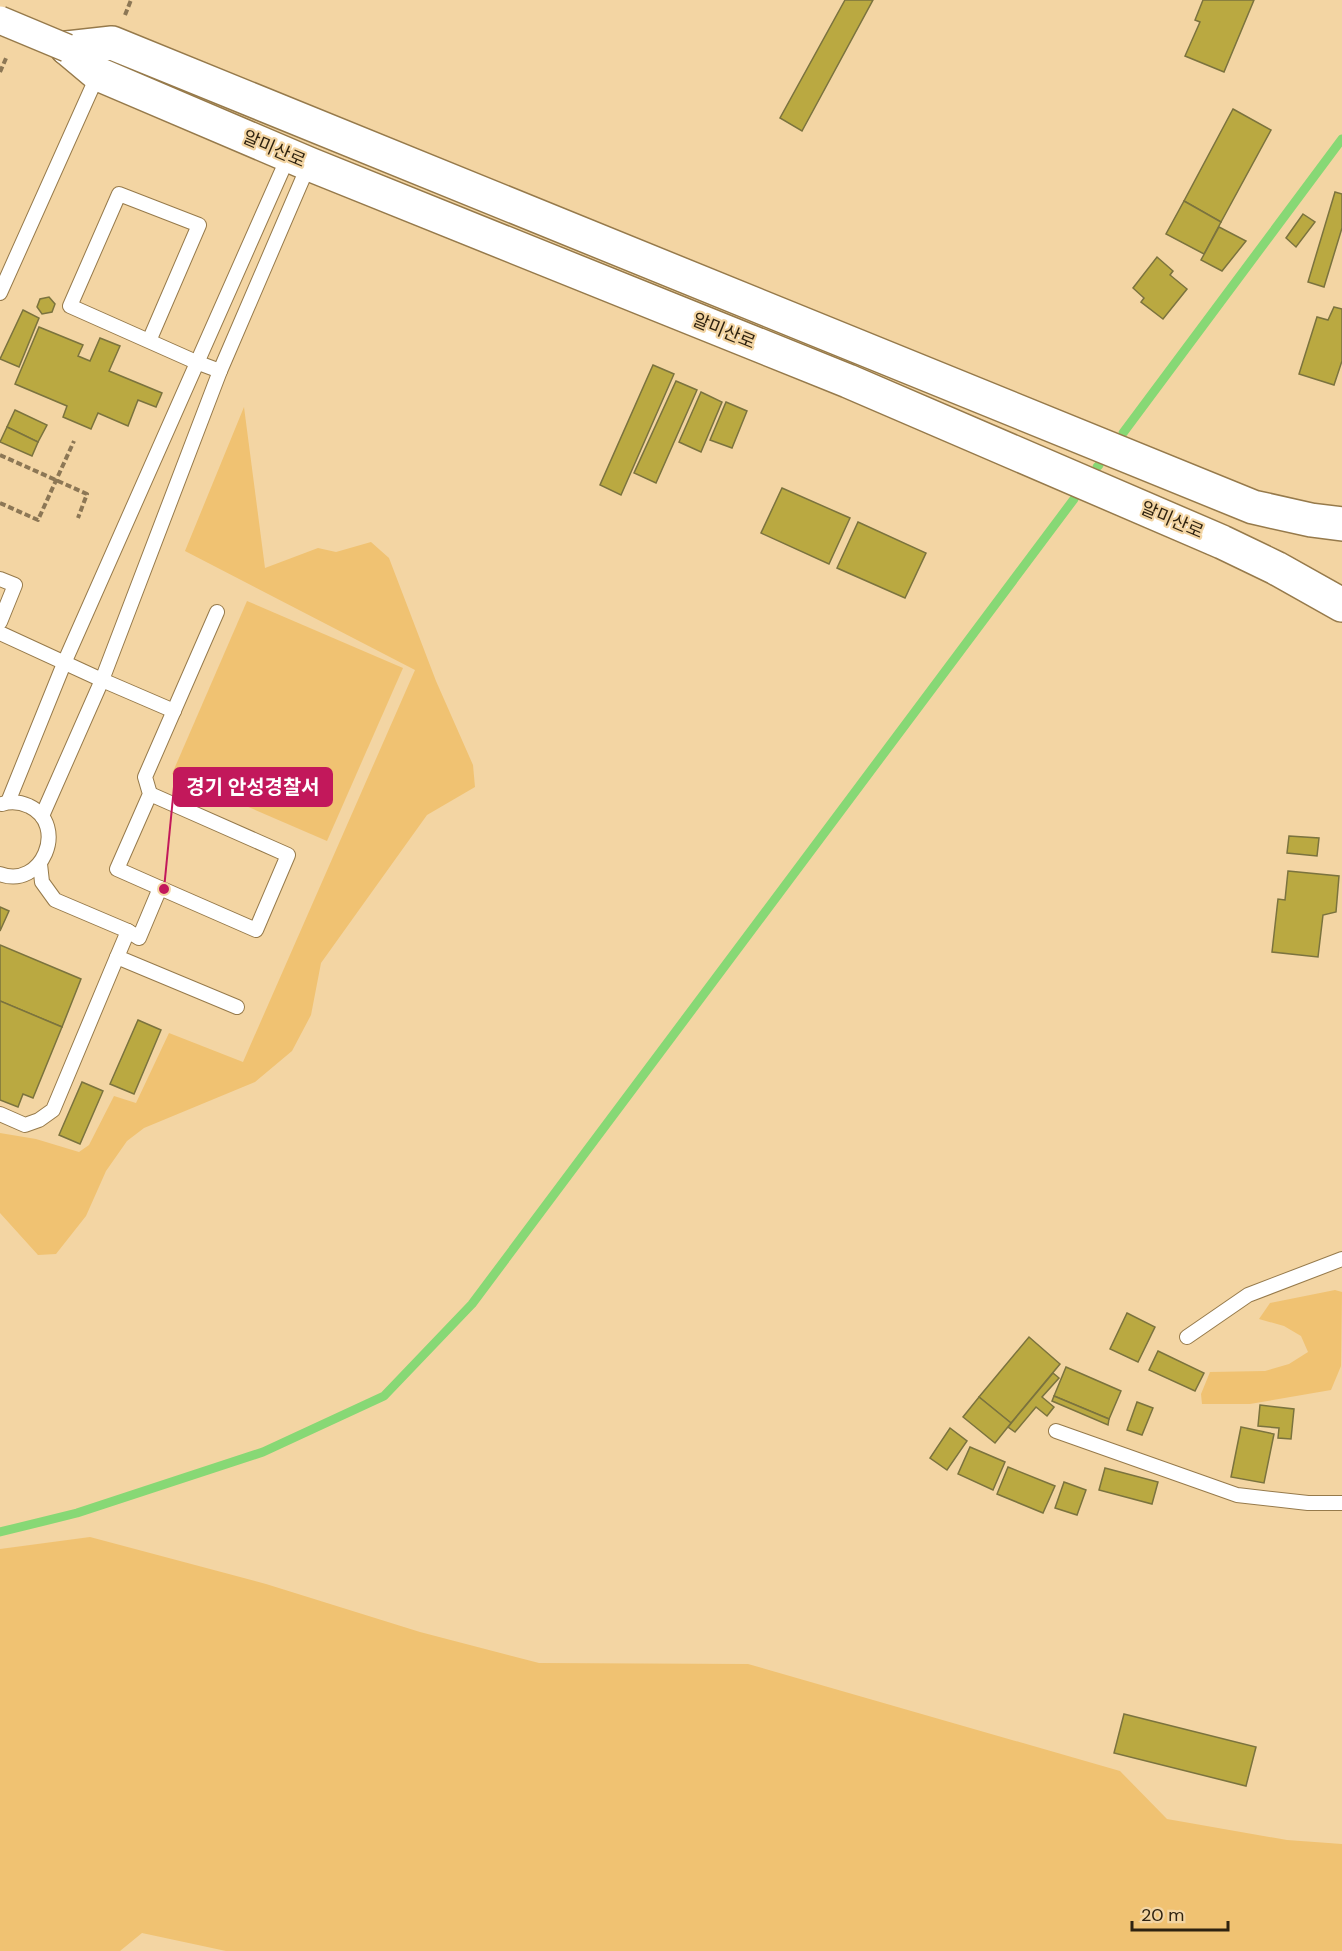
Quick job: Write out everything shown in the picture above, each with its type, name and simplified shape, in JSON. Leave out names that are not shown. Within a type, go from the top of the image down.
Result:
[{"type":"main road","name":"알미산로","points":[[67,48],[105,59],[1253,507],[1311,520],[1342,524]]},
{"type":"main road","name":"알미산로","points":[[105,59],[299,159],[860,386],[1222,542],[1276,568],[1342,605]]},
{"type":"street","points":[[0,20],[67,48]]},
{"type":"lane","points":[[0,293],[105,59]]},
{"type":"lane","points":[[0,874],[18,876],[30,872],[40,864],[47,853],[50,840],[48,828],[42,816],[21,803],[4,803],[196,362],[299,159]]},
{"type":"lane","points":[[42,816],[102,680],[299,159]]},
{"type":"lane","points":[[149,341],[199,225],[119,194],[70,306],[196,362],[220,371]]},
{"type":"lane","points":[[0,579],[15,585],[0,622]]},
{"type":"lane","points":[[150,794],[288,855],[256,930],[117,869],[150,794],[145,777],[217,612]]},
{"type":"lane","points":[[0,633],[174,711]]},
{"type":"lane","points":[[40,864],[42,882],[55,900],[128,931],[138,938],[160,888]]},
{"type":"lane","points":[[0,1114],[25,1125],[39,1120],[53,1110],[128,931]]},
{"type":"lane","points":[[117,957],[237,1007]]},
{"type":"lane","points":[[1187,1337],[1248,1295],[1342,1259]]},
{"type":"lane","points":[[1056,1431],[1237,1495],[1308,1503],[1342,1503]]},
{"type":"path","points":[[0,503],[38,520],[74,441]]},
{"type":"path","points":[[0,455],[87,494],[78,518]]},
{"type":"shaded area","points":[[244,407],[265,568],[318,548],[336,552],[371,542],[389,558],[436,681],[473,765],[475,787],[427,815],[321,963],[311,1015],[292,1051],[255,1082],[144,1128],[127,1141],[106,1171],[86,1216],[56,1254],[38,1255],[0,1213],[0,1133],[36,1139],[79,1152],[89,1145],[114,1096],[136,1103],[169,1033],[243,1062],[415,670],[185,551]]},
{"type":"shaded area","points":[[247,601],[403,668],[327,841],[172,774]]},
{"type":"shaded area","points":[[1335,1290],[1342,1292],[1341,1366],[1331,1390],[1250,1404],[1202,1404],[1201,1394],[1210,1372],[1265,1371],[1289,1364],[1308,1352],[1301,1336],[1284,1326],[1259,1319],[1270,1303]]},
{"type":"shaded area","points":[[90,1537],[266,1584],[420,1632],[539,1663],[748,1664],[1120,1771],[1167,1819],[1287,1840],[1342,1844],[1342,1951],[226,1951],[142,1933],[120,1951],[0,1951],[0,1549]]},
{"type":"building","points":[[845,0],[873,0],[802,131],[780,118]]},
{"type":"building","points":[[1203,0],[1254,0],[1224,72],[1185,56],[1200,22],[1195,20]]},
{"type":"building","points":[[1233,109],[1271,130],[1221,222],[1184,201]]},
{"type":"building","points":[[1335,192],[1342,194],[1342,228],[1324,287],[1308,282]]},
{"type":"building","points":[[1184,201],[1221,222],[1204,254],[1166,234]]},
{"type":"building","points":[[1303,214],[1315,222],[1296,247],[1286,238]]},
{"type":"building","points":[[1219,227],[1246,241],[1222,271],[1201,260]]},
{"type":"building","points":[[1157,257],[1173,271],[1170,275],[1187,289],[1163,319],[1141,302],[1144,298],[1133,288]]},
{"type":"building","points":[[49,297],[55,304],[52,312],[42,314],[37,307],[40,299]]},
{"type":"building","points":[[1334,307],[1342,309],[1342,361],[1334,385],[1299,374],[1317,317],[1328,320]]},
{"type":"building","points":[[23,310],[39,318],[19,367],[0,359]]},
{"type":"building","points":[[39,327],[83,345],[78,356],[90,361],[100,338],[120,346],[109,371],[162,393],[156,407],[138,400],[128,426],[98,413],[91,429],[63,417],[67,406],[15,384]]},
{"type":"building","points":[[653,365],[674,374],[621,495],[600,485]]},
{"type":"building","points":[[676,381],[697,390],[656,483],[634,473]]},
{"type":"building","points":[[701,392],[722,402],[701,452],[679,442]]},
{"type":"building","points":[[726,402],[747,411],[732,448],[710,440]]},
{"type":"building","points":[[15,410],[47,425],[38,442],[7,427]]},
{"type":"building","points":[[7,427],[38,442],[32,456],[0,442]]},
{"type":"building","points":[[782,488],[850,518],[829,564],[761,533]]},
{"type":"building","points":[[858,522],[926,553],[905,598],[837,568]]},
{"type":"building","points":[[1289,836],[1319,838],[1317,856],[1287,853]]},
{"type":"building","points":[[1288,871],[1339,876],[1336,912],[1323,915],[1318,957],[1272,952],[1278,899],[1285,900]]},
{"type":"building","points":[[0,907],[9,911],[0,931]]},
{"type":"building","points":[[0,945],[81,979],[62,1027],[0,1001]]},
{"type":"building","points":[[0,1001],[62,1027],[33,1098],[23,1094],[18,1107],[0,1100]]},
{"type":"building","points":[[138,1020],[161,1030],[134,1094],[110,1084]]},
{"type":"building","points":[[82,1082],[103,1091],[80,1144],[59,1135]]},
{"type":"building","points":[[1127,1313],[1155,1327],[1138,1362],[1110,1349]]},
{"type":"building","points":[[1029,1337],[1060,1364],[1011,1423],[979,1397]]},
{"type":"building","points":[[1158,1351],[1204,1373],[1195,1391],[1149,1370]]},
{"type":"building","points":[[1066,1367],[1121,1391],[1109,1419],[1054,1396]]},
{"type":"building","points":[[1053,1373],[1059,1378],[1042,1397],[1054,1407],[1047,1416],[1036,1407],[1015,1432],[1008,1427]]},
{"type":"building","points":[[1054,1396],[1109,1419],[1108,1425],[1052,1401]]},
{"type":"building","points":[[979,1397],[1011,1423],[995,1443],[963,1417]]},
{"type":"building","points":[[1137,1402],[1153,1408],[1142,1435],[1127,1430]]},
{"type":"building","points":[[1260,1405],[1294,1409],[1291,1439],[1278,1438],[1279,1428],[1258,1426]]},
{"type":"building","points":[[1241,1427],[1274,1434],[1264,1483],[1231,1477]]},
{"type":"building","points":[[950,1428],[967,1441],[947,1470],[930,1458]]},
{"type":"building","points":[[970,1447],[1005,1462],[993,1490],[958,1474]]},
{"type":"building","points":[[1008,1467],[1055,1486],[1043,1513],[997,1494]]},
{"type":"building","points":[[1105,1468],[1158,1482],[1152,1504],[1099,1490]]},
{"type":"building","points":[[1064,1482],[1086,1490],[1077,1515],[1055,1508]]},
{"type":"building","points":[[1124,1714],[1256,1747],[1246,1786],[1114,1753]]},
{"type":"waterway","points":[[1123,433],[1342,139]]},
{"type":"waterway","points":[[0,1532],[77,1513],[263,1452],[384,1396],[472,1304],[1074,499]]},
{"type":"place","name":"경기 안성경찰서","points":[[164,889]]}]
